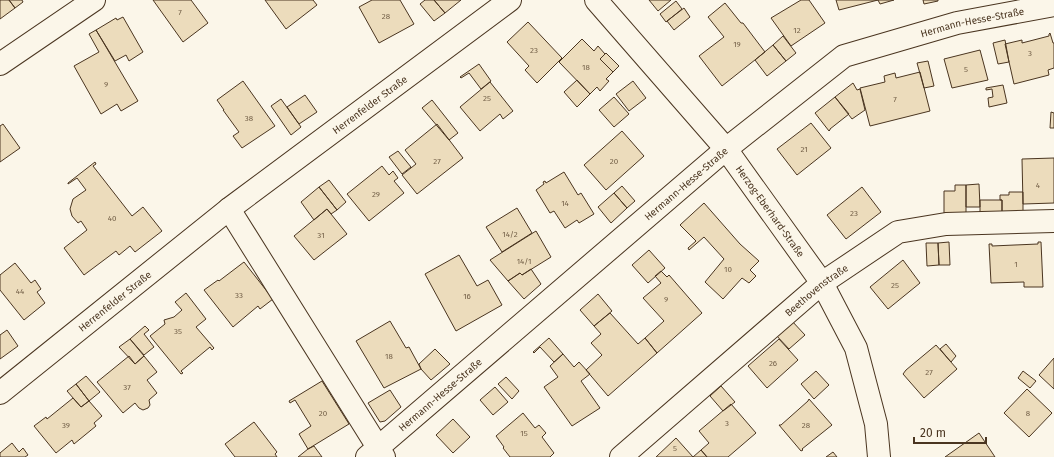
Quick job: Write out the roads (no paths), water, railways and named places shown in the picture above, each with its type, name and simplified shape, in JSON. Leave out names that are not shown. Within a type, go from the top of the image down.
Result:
[{"type":"street","points":[[0,64],[94,0]]},
{"type":"street","name":"Herrenfelder Straße","points":[[0,393],[229,209],[510,0]]},
{"type":"street","name":"Herzog-Eberhard-Straße","points":[[596,0],[726,149],[822,283],[856,348],[876,424],[879,457]]},
{"type":"street","name":"Hermann-Hesse-Straße","points":[[377,454],[726,149],[844,56],[957,23],[1054,5]]},
{"type":"street","points":[[229,209],[377,454]]},
{"type":"street","name":"Beethovenstraße","points":[[621,457],[822,283],[898,232],[946,224],[1054,220]]}]
